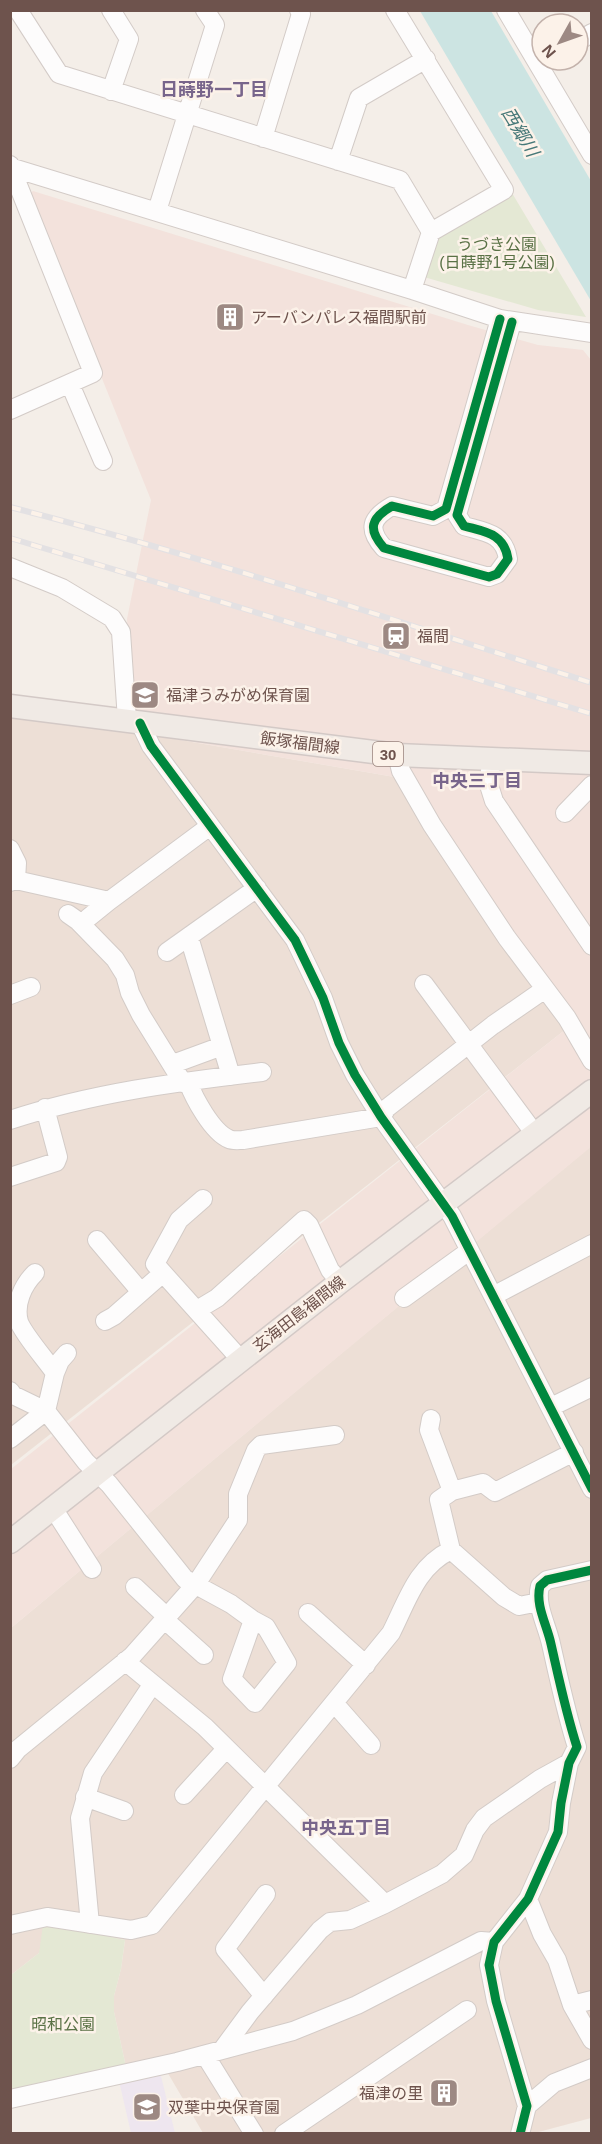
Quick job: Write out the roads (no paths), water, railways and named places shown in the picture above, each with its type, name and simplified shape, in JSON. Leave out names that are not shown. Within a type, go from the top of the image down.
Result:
[{"type":"main road","name":"飯塚福間線","points":[[10,706],[397,754],[492,760],[591,762]]},
{"type":"main road","name":"玄海田島福間線","points":[[10,1542],[340,1282],[591,1091]]},
{"type":"street","points":[[18,10],[59,74],[400,180],[431,232]]},
{"type":"street","points":[[111,10],[129,39],[111,91]]},
{"type":"street","points":[[157,211],[215,25],[205,10]]},
{"type":"street","points":[[263,138],[301,14],[299,10]]},
{"type":"street","points":[[395,10],[504,190],[431,232],[412,290]]},
{"type":"street","points":[[506,10],[530,44]]},
{"type":"street","points":[[338,161],[359,99],[426,59]]},
{"type":"street","points":[[548,72],[591,155]]},
{"type":"street","points":[[11,166],[506,320],[591,334]]},
{"type":"street","points":[[10,410],[93,373],[11,166]]},
{"type":"street","points":[[506,320],[457,515],[464,526],[491,534],[499,540],[506,548],[508,559],[497,574],[489,577],[384,548],[377,540],[373,530],[374,519],[381,512],[392,506],[433,516],[446,509],[506,320]]},
{"type":"street","points":[[70,384],[95,455]]},
{"type":"street","points":[[10,567],[62,588],[112,618],[121,632],[134,721],[295,940],[323,998],[339,1043],[355,1075],[381,1116],[452,1216],[591,1489]]},
{"type":"street","points":[[397,754],[401,771],[432,825],[507,938],[567,1018],[591,1061]]},
{"type":"street","points":[[492,760],[488,782],[494,801],[591,946]]},
{"type":"street","points":[[565,813],[591,785]]},
{"type":"street","points":[[88,918],[210,826]]},
{"type":"street","points":[[10,849],[17,863],[13,880],[109,901]]},
{"type":"street","points":[[167,952],[257,888]]},
{"type":"street","points":[[68,914],[86,928],[115,959],[125,975],[130,993],[141,1015],[186,1082],[194,1098],[218,1130],[229,1139],[243,1140],[381,1116],[387,1108],[469,1044],[545,989]]},
{"type":"street","points":[[189,937],[231,1076]]},
{"type":"street","points":[[424,984],[535,1134]]},
{"type":"street","points":[[10,995],[31,987]]},
{"type":"street","points":[[173,1064],[222,1046]]},
{"type":"street","points":[[10,1120],[45,1108],[122,1091],[262,1072]]},
{"type":"street","points":[[10,1177],[56,1162],[58,1157],[45,1108]]},
{"type":"street","points":[[203,1199],[179,1220],[155,1264],[241,1360]]},
{"type":"street","points":[[197,1310],[217,1298],[304,1220],[309,1225],[330,1270],[340,1282]]},
{"type":"street","points":[[97,1240],[141,1292]]},
{"type":"street","points":[[493,1296],[591,1244]]},
{"type":"street","points":[[404,1298],[469,1251]]},
{"type":"street","points":[[35,1273],[23,1287],[14,1314],[55,1373]]},
{"type":"street","points":[[105,1321],[114,1316],[163,1273]]},
{"type":"street","points":[[10,1439],[46,1411],[55,1373],[60,1361],[67,1353]]},
{"type":"street","points":[[551,1407],[591,1387]]},
{"type":"street","points":[[10,1391],[46,1411],[185,1579],[253,1620]]},
{"type":"street","points":[[431,1419],[429,1430],[452,1491]]},
{"type":"street","points":[[10,1759],[18,1749],[125,1661],[196,1584],[238,1520],[238,1494],[256,1450],[261,1445],[335,1434]]},
{"type":"street","points":[[539,1602],[519,1606],[504,1597],[451,1550],[439,1500],[452,1491],[483,1483],[495,1492],[574,1452]]},
{"type":"street","points":[[53,1508],[92,1569]]},
{"type":"street","points":[[10,1925],[47,1917],[131,1930],[152,1924],[391,1633],[416,1581],[435,1560],[451,1550]]},
{"type":"street","points":[[520,2133],[527,2106],[494,1993],[489,1965],[494,1942],[528,1899],[558,1832],[561,1803],[579,1749],[563,1704],[551,1643],[539,1602],[540,1586],[548,1580],[591,1570]]},
{"type":"street","points":[[135,1587],[204,1655]]},
{"type":"street","points":[[308,1613],[366,1665]]},
{"type":"street","points":[[125,1661],[205,1727],[386,1904]]},
{"type":"street","points":[[90,1924],[80,1837],[80,1818],[85,1797],[93,1773],[152,1685]]},
{"type":"street","points":[[335,1704],[371,1745]]},
{"type":"street","points":[[184,1794],[226,1749]]},
{"type":"street","points":[[213,2053],[320,1930],[330,1922],[350,1920],[386,1904],[442,1874],[464,1854],[475,1830],[484,1818],[579,1749]]},
{"type":"street","points":[[85,1797],[124,1811]]},
{"type":"street","points":[[264,1996],[225,1949],[266,1894]]},
{"type":"street","points":[[528,1899],[542,1934],[557,1960],[572,2005],[591,2040]]},
{"type":"street","points":[[10,2099],[213,2053],[293,2031],[357,2005],[482,1941],[494,1942]]},
{"type":"street","points":[[572,2005],[591,2000]]},
{"type":"street","points":[[284,2133],[467,2010]]},
{"type":"street","points":[[213,2053],[254,2133]]},
{"type":"street","points":[[527,2106],[554,2083],[591,2068]]},
{"type":"water","name":"西郷川","points":[[420,11],[491,11],[591,181],[591,301]]},
{"type":"railway","points":[[10,507],[229,569],[592,683]]},
{"type":"railway","points":[[10,538],[592,714]]},
{"type":"place","name":"アーバンパレス福間駅前","points":[[230,317]]},
{"type":"place","name":"福間","points":[[396,636]]},
{"type":"place","name":"福津うみがめ保育園","points":[[145,695]]},
{"type":"place","name":"福津の里","points":[[444,2093]]},
{"type":"place","name":"双葉中央保育園","points":[[147,2107]]},
{"type":"district","name":"日蒔野一丁目","points":[[214,90]]},
{"type":"district","name":"中央三丁目","points":[[477,781]]},
{"type":"district","name":"中央五丁目","points":[[346,1828]]},
{"type":"park label","name":"うづき公園 (日蒔野1号公園)","points":[[497,253]]},
{"type":"park label","name":"昭和公園","points":[[63,2024]]}]
